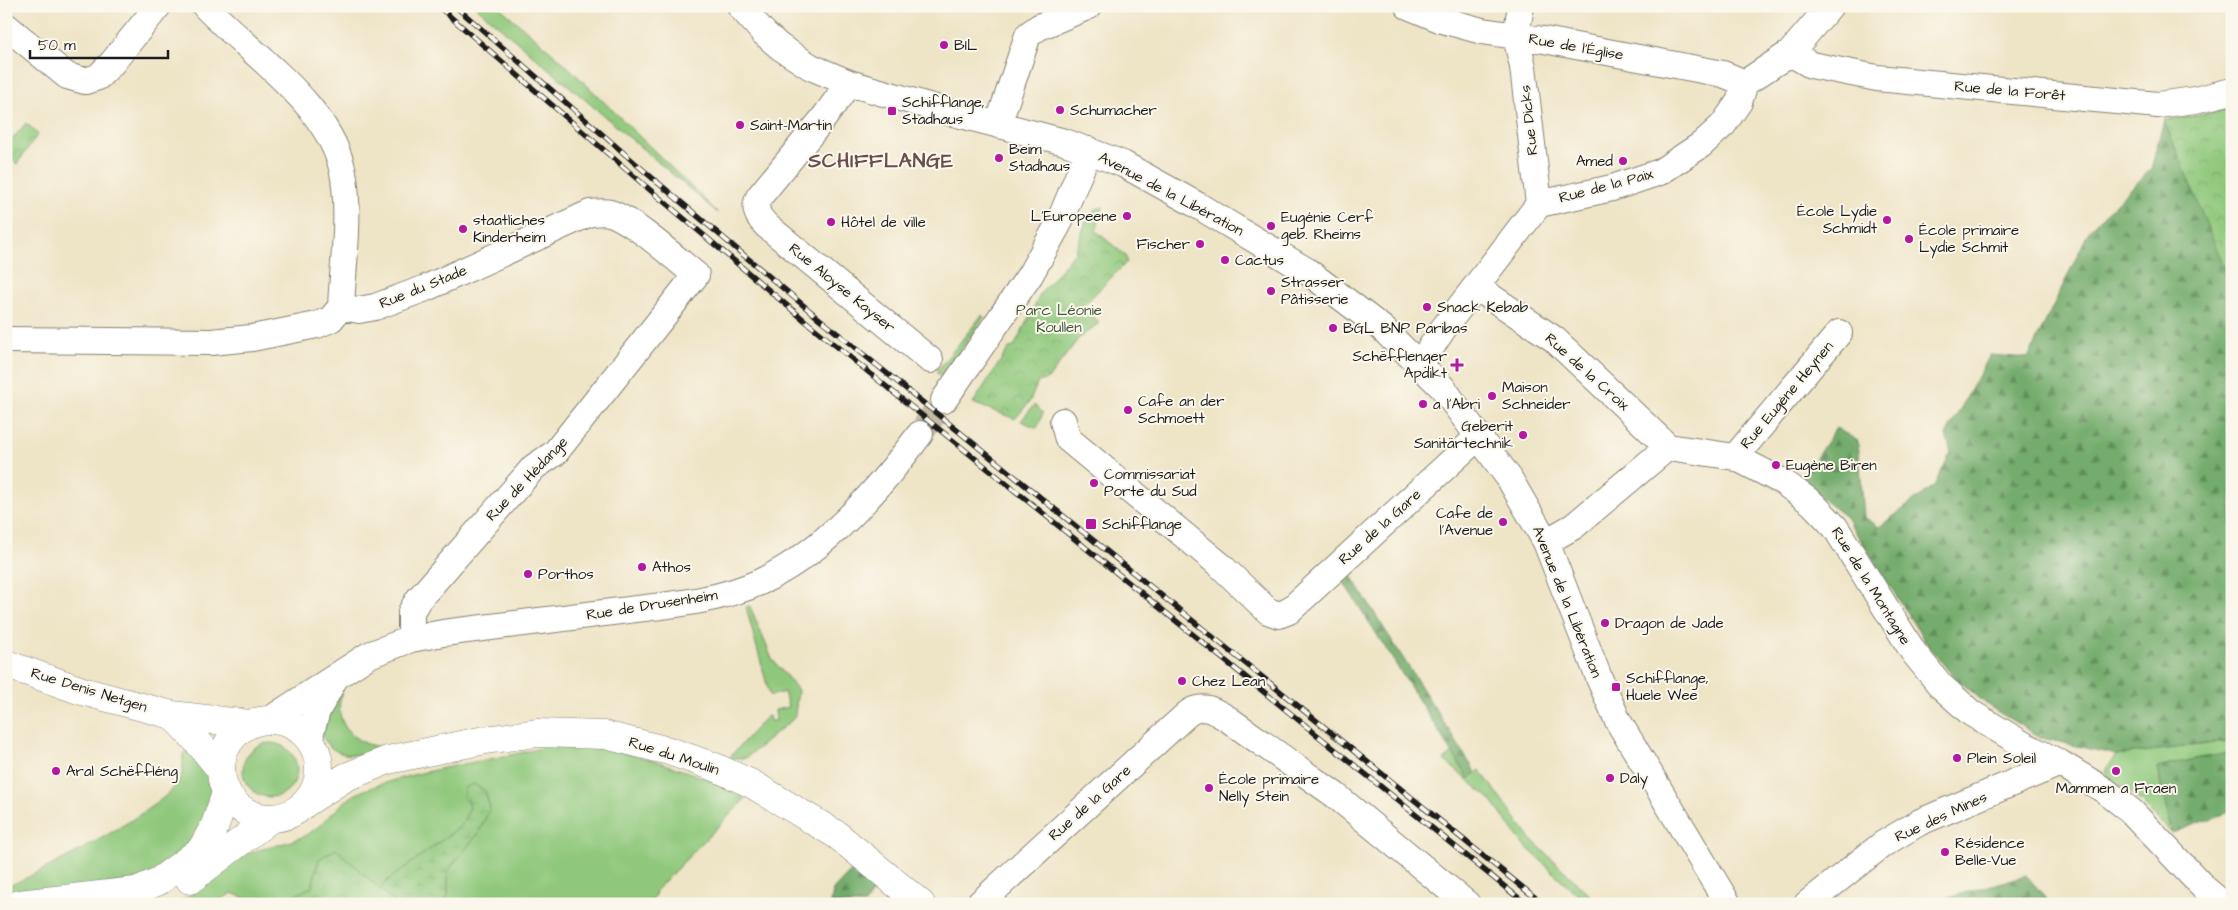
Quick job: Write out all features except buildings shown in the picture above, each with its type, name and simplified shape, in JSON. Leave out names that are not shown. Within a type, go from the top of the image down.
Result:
[{"type":"main road","name":"Rue Denis Netgen","points":[[6,664],[82,691],[172,715],[260,722]]},
{"type":"main road","points":[[172,715],[197,741],[224,781],[234,803],[244,812],[257,817],[270,819],[284,817],[296,812],[307,802],[346,777],[388,760]]},
{"type":"main road","points":[[19,904],[136,891],[159,881],[202,850],[215,825],[224,781],[222,756],[228,742],[237,732],[260,722],[286,722],[298,728],[313,745],[320,765],[319,779],[315,791],[307,802]]},
{"type":"main road","name":"Rue du Moulin","points":[[388,760],[485,740],[537,733],[605,735],[669,751],[752,784],[796,810],[837,835],[921,904]]},
{"type":"main road","points":[[313,745],[345,760],[388,760]]},
{"type":"main road","points":[[142,904],[189,881],[270,819]]},
{"type":"street","points":[[6,26],[67,76],[85,81],[98,77],[112,63],[158,6]]},
{"type":"street","points":[[6,340],[211,342],[252,338],[317,325],[331,319],[341,307],[347,209],[344,176],[334,146],[320,121],[306,102],[205,6]]},
{"type":"street","name":"Avenue de la Libération","points":[[740,6],[764,33],[780,47],[811,66],[849,83],[1065,142],[1123,164],[1198,205],[1307,272],[1383,329],[1442,387],[1509,478],[1546,542],[1598,678],[1618,721],[1728,904]]},
{"type":"street","points":[[998,125],[1028,35],[1039,27],[1089,6]]},
{"type":"street","name":"Rue de l'Église","points":[[1408,6],[1442,20],[1482,31],[1723,74],[1745,84]]},
{"type":"street","points":[[1516,36],[1521,6]]},
{"type":"street","points":[[1745,84],[1790,54],[1830,6]]},
{"type":"street","name":"Rue Dicks","points":[[1516,36],[1524,68],[1539,204]]},
{"type":"street","name":"Rue de la Forêt","points":[[1790,54],[1811,65],[1877,78],[2158,105],[2195,100],[2232,91]]},
{"type":"street","name":"Rue Aloyse Kayser","points":[[849,83],[823,119],[759,197],[756,204],[757,212],[767,226],[930,360]]},
{"type":"street","name":"Rue de la Paix","points":[[1420,364],[1539,204],[1612,188],[1660,172],[1701,145],[1723,125],[1739,102],[1745,84]]},
{"type":"street","points":[[944,400],[1030,275],[1058,225],[1089,150]]},
{"type":"street","name":"Rue du Stade","points":[[341,307],[359,310],[375,308],[426,288],[590,213],[603,212],[616,216],[655,242],[696,275]]},
{"type":"street","name":"Rue de Hédange","points":[[411,639],[410,612],[418,600],[534,467],[555,453],[696,275]]},
{"type":"street","name":"Rue de la Croix","points":[[1476,287],[1554,339],[1668,447]]},
{"type":"street","name":"Rue Eugène Heynen","points":[[1735,457],[1839,333]]},
{"type":"street","name":"Rue de la Gare","points":[[1063,421],[1068,439],[1220,565],[1268,611],[1279,615],[1289,610],[1479,436]]},
{"type":"street","name":"Rue de Drusenheim","points":[[260,722],[334,679],[370,655],[411,639],[443,633],[703,600],[760,582],[801,558],[834,530],[877,488],[920,434]]},
{"type":"street","points":[[1546,542],[1574,526],[1668,447]]},
{"type":"street","name":"Rue de la Montagne","points":[[1668,447],[1735,457],[1783,482],[1812,503],[1835,527],[1914,653],[1942,686],[1971,713],[2104,790],[2131,811],[2205,889],[2223,904]]},
{"type":"street","points":[[313,745],[317,710],[334,679]]},
{"type":"street","name":"Rue de la Gare","points":[[979,904],[1186,715],[1196,708],[1203,707],[1216,711],[1335,795],[1467,904]]},
{"type":"street","name":"Rue des Mines","points":[[1808,904],[1883,844],[1920,822],[2060,763]]},
{"type":"green space","points":[[475,6],[498,6],[562,61],[718,213]]},
{"type":"green space","points":[[2232,108],[2232,741],[2117,755],[2042,738],[1990,707],[1953,676],[1924,640],[1846,517],[1800,482],[1836,428],[1858,441],[1864,517],[1879,527],[1934,486],[1951,452],[1946,435],[1990,355],[2028,358],[2090,229],[2151,169],[2164,120],[2196,116]]},
{"type":"green space","points":[[2232,108],[2232,286],[2164,120],[2196,116]]},
{"type":"green space","points":[[26,123],[38,134],[17,164],[6,156],[6,147]]},
{"type":"green space","name":"Parc Léonie Koullen","points":[[1103,207],[1096,231],[1126,256],[1127,262],[1083,306],[1099,323],[1078,339],[1048,379],[1038,382],[1030,401],[1015,419],[973,403],[1009,348],[1014,347],[1041,293],[1075,252],[1087,219],[1096,209]]},
{"type":"green space","points":[[982,315],[984,317],[942,377],[936,372]]},
{"type":"green space","points":[[1034,405],[1043,413],[1037,428],[1021,421]]},
{"type":"green space","points":[[1351,576],[1476,773],[1469,779],[1344,583]]},
{"type":"green space","points":[[750,606],[772,659],[798,690],[795,715],[792,720],[746,758],[729,758],[766,717],[769,716],[770,721],[776,721],[775,710],[788,707],[784,692],[770,696],[746,607]]},
{"type":"green space","points":[[339,690],[342,693],[340,713],[347,730],[362,741],[381,747],[382,752],[356,755],[340,753],[327,743],[322,735]]},
{"type":"green space","points":[[2232,741],[2232,753],[2157,768],[2172,833],[2135,796],[2120,785],[2115,792],[2105,777],[2108,766],[2117,755]]},
{"type":"green space","points":[[265,743],[275,743],[285,747],[293,755],[297,770],[293,785],[285,793],[275,797],[265,797],[255,793],[247,785],[243,775],[243,765],[247,755],[255,747]]},
{"type":"green space","points":[[553,745],[601,747],[656,761],[708,779],[745,799],[657,889],[652,902],[654,904],[397,904],[319,859],[312,887],[281,901],[273,903],[256,902],[232,893],[213,904],[176,904],[239,858],[310,833],[353,795],[362,791],[433,770]]},
{"type":"green space","points":[[189,749],[209,773],[212,795],[198,844],[155,876],[6,902],[6,887],[45,869],[100,839],[151,807],[169,793],[181,778],[183,754]]},
{"type":"green space","points":[[1453,753],[1469,779],[1480,770],[1530,838],[1599,904],[1587,904],[1523,844],[1490,799],[1444,760]]},
{"type":"green space","points":[[2232,753],[2232,811],[2172,833],[2157,768]]},
{"type":"green space","points":[[474,784],[485,791],[490,808],[479,833],[448,870],[448,895],[444,904],[368,904],[387,881],[461,826],[470,807],[464,797],[464,788]]},
{"type":"green space","points":[[336,849],[397,904],[276,904],[312,887],[319,859]]},
{"type":"green space","points":[[853,869],[875,888],[865,904],[831,904],[833,890]]},
{"type":"green space","points":[[2026,875],[2051,904],[1927,904]]},
{"type":"tunnel","points":[[920,434],[944,400]]},
{"type":"railway","points":[[438,6],[643,184],[809,324],[1526,904]]},
{"type":"railway","points":[[455,6],[650,176],[816,316],[1543,904]]},
{"type":"place","name":"BIL","points":[[944,45]]},
{"type":"place","name":"Schumacher","points":[[1060,110]]},
{"type":"place","name":"Schifflange, Stadhaus","points":[[892,111]]},
{"type":"place","name":"Saint-Martin","points":[[740,125]]},
{"type":"place","name":"Beim Stadhaus","points":[[999,158]]},
{"type":"place","name":"Amed","points":[[1623,161]]},
{"type":"place","name":"L'Europeene","points":[[1127,216]]},
{"type":"place","name":"École Lydie Schmidt","points":[[1887,220]]},
{"type":"place","name":"Hôtel de ville","points":[[831,222]]},
{"type":"place","name":"Eugénie Cerf geb. Rheims","points":[[1271,226]]},
{"type":"place","name":"staatliches Kinderheim","points":[[463,229]]},
{"type":"place","name":"École primaire Lydie Schmit","points":[[1909,239]]},
{"type":"place","name":"Fischer","points":[[1200,244]]},
{"type":"place","name":"Cactus","points":[[1225,260]]},
{"type":"place","name":"Strasser Pâtisserie","points":[[1271,291]]},
{"type":"place","name":"Snack Kebab","points":[[1427,307]]},
{"type":"place","name":"BGL BNP Paribas","points":[[1333,328]]},
{"type":"place","name":"Schëfflenger Apdikt","points":[[1457,365]]},
{"type":"place","name":"Maison Schneider","points":[[1492,396]]},
{"type":"place","name":"a l'Abri","points":[[1423,404]]},
{"type":"place","name":"Cafe an der Schmoett","points":[[1128,410]]},
{"type":"place","name":"Geberit Sanitärtechnik","points":[[1523,435]]},
{"type":"place","name":"Eugène Biren","points":[[1776,465]]},
{"type":"place","name":"Commissariat Porte du Sud","points":[[1094,483]]},
{"type":"place","name":"Cafe de l'Avenue","points":[[1503,522]]},
{"type":"place","name":"Schifflange","points":[[1091,524]]},
{"type":"place","name":"Athos","points":[[642,567]]},
{"type":"place","name":"Porthos","points":[[528,574]]},
{"type":"place","name":"Dragon de Jade","points":[[1605,623]]},
{"type":"place","name":"Chez Lean","points":[[1182,681]]},
{"type":"place","name":"Schifflange, Huele Wee","points":[[1616,687]]},
{"type":"place","name":"Plein Soleil","points":[[1957,758]]},
{"type":"place","name":"Aral Schëffléng","points":[[56,771]]},
{"type":"place","name":"Mammen a Fraen","points":[[2116,771]]},
{"type":"place","name":"Daly","points":[[1610,778]]},
{"type":"place","name":"École primaire Nelly Stein","points":[[1209,788]]},
{"type":"place","name":"Résidence Belle-Vue","points":[[1945,852]]},
{"type":"district","name":"SCHIFFLANGE","points":[[881,161]]}]
